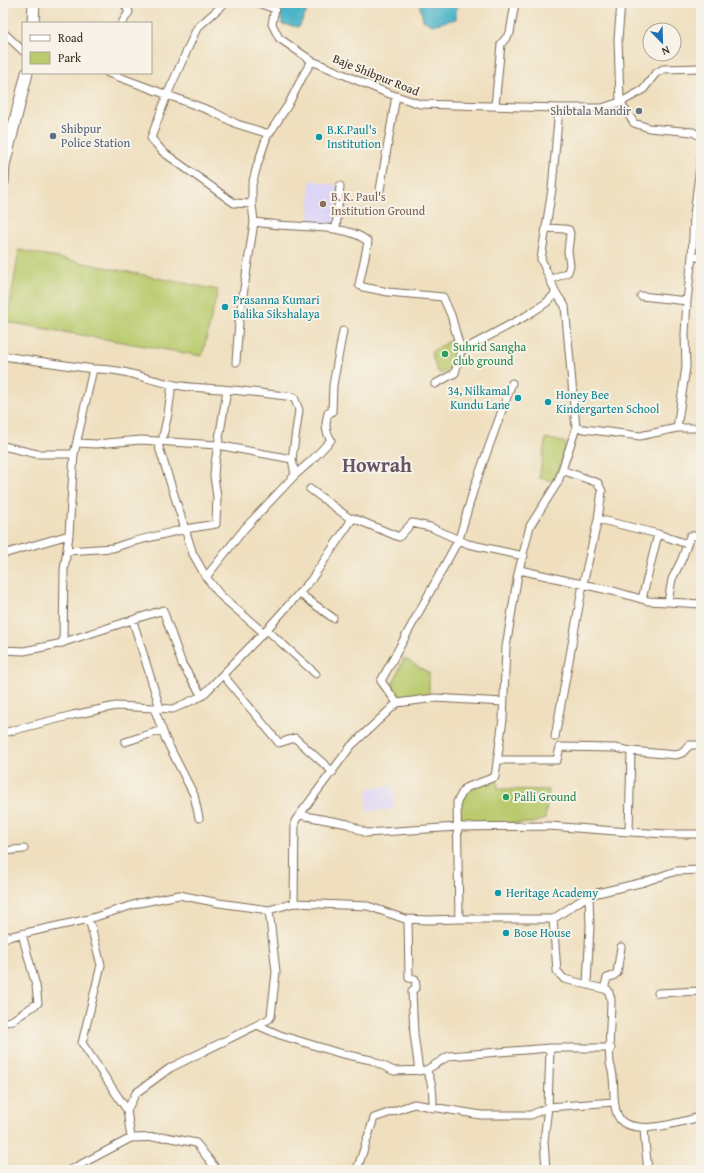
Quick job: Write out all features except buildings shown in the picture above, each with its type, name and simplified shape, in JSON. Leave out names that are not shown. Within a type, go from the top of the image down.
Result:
[{"type":"main road","points":[[33,22],[34,3]]},
{"type":"main road","points":[[3,182],[4,165],[27,74]]},
{"type":"street","points":[[123,22],[129,12],[124,3]]},
{"type":"street","points":[[226,3],[197,28],[167,95],[151,138],[163,152],[234,203],[252,204]]},
{"type":"street","points":[[258,3],[275,6]]},
{"type":"street","points":[[495,106],[501,44],[510,33],[516,3]]},
{"type":"street","points":[[621,3],[618,39],[620,102],[634,123],[649,128],[693,132],[701,138]]},
{"type":"street","name":"Baje Shibpur Road","points":[[275,6],[272,24],[279,38],[312,61],[396,96],[420,104],[602,108],[620,102],[643,90],[655,74],[663,69],[701,68]]},
{"type":"street","points":[[3,32],[22,50]]},
{"type":"street","points":[[236,362],[239,322],[254,222],[252,185],[268,133],[269,134],[288,105],[312,61]]},
{"type":"street","points":[[112,74],[211,112],[237,124],[268,133]]},
{"type":"street","points":[[380,190],[396,96]]},
{"type":"street","points":[[459,919],[457,802],[465,788],[495,776],[504,702],[506,647],[520,570],[530,526],[558,482],[576,428],[565,306],[556,293],[541,259],[552,189],[559,108]]},
{"type":"street","points":[[677,428],[686,366],[685,334],[687,301],[692,256],[694,216],[701,159]]},
{"type":"street","points":[[336,229],[340,186]]},
{"type":"street","points":[[254,222],[336,229],[364,237],[368,242],[359,285],[388,292],[443,297],[451,315],[461,351],[455,373],[435,384]]},
{"type":"street","points":[[546,228],[569,230],[570,234],[568,251],[570,266],[568,272],[550,280]]},
{"type":"street","points":[[692,256],[701,258]]},
{"type":"street","points":[[461,351],[526,316],[546,303],[556,293]]},
{"type":"street","points":[[641,296],[687,301]]},
{"type":"street","points":[[206,578],[245,528],[295,475],[331,440],[326,431],[326,423],[328,413],[332,412],[333,385],[343,330]]},
{"type":"street","points":[[3,356],[93,369],[106,369],[133,373],[157,382],[294,397],[299,410],[292,459],[295,475]]},
{"type":"street","points":[[63,643],[64,570],[69,535],[74,454],[93,369]]},
{"type":"street","points":[[397,703],[381,681],[459,540],[475,485],[512,383]]},
{"type":"street","points":[[163,436],[172,384]]},
{"type":"street","points":[[67,551],[113,548],[131,542],[185,529],[216,524],[217,497],[214,476],[217,445],[227,390]]},
{"type":"street","points":[[576,428],[640,436],[677,428],[701,428]]},
{"type":"street","points":[[77,442],[96,444],[142,440],[217,445],[292,459]]},
{"type":"street","points":[[157,441],[193,554],[206,578],[222,596],[316,674]]},
{"type":"street","points":[[3,446],[37,454],[74,454]]},
{"type":"street","points":[[555,737],[582,584],[598,519],[602,491],[598,483],[562,470]]},
{"type":"street","points":[[310,489],[352,520],[353,518],[399,537],[412,523],[430,527],[468,544],[524,556]]},
{"type":"street","points":[[598,519],[658,534],[687,544]]},
{"type":"street","points":[[3,733],[73,714],[116,706],[173,709],[202,696],[265,631],[311,580],[352,520]]},
{"type":"street","points":[[642,599],[658,534]]},
{"type":"street","points":[[3,554],[69,535]]},
{"type":"street","points":[[668,602],[672,579],[690,536],[701,536]]},
{"type":"street","points":[[520,570],[642,599],[701,604]]},
{"type":"street","points":[[299,593],[333,618]]},
{"type":"street","points":[[3,650],[24,651],[63,643],[163,610],[182,664],[202,696]]},
{"type":"street","points":[[133,621],[162,730],[194,795],[199,818]]},
{"type":"street","points":[[223,675],[279,743],[294,738],[333,772]]},
{"type":"street","points":[[294,903],[295,821],[351,746],[397,703],[435,698],[504,702]]},
{"type":"street","points":[[125,742],[162,730]]},
{"type":"street","points":[[497,760],[557,760],[560,747],[615,748],[676,755],[682,753],[690,745],[701,745]]},
{"type":"street","points":[[629,832],[631,751]]},
{"type":"street","points":[[300,815],[348,824],[366,833],[457,827],[549,826],[629,832],[701,834]]},
{"type":"street","points":[[3,851],[24,849]]},
{"type":"street","points":[[3,938],[89,919],[139,903],[180,895],[219,903],[269,910],[294,903],[368,906],[408,919],[553,919],[589,895],[644,882],[676,871],[701,870]]},
{"type":"street","points":[[587,984],[590,926],[589,895]]},
{"type":"street","points":[[127,1110],[136,1093],[170,1068],[269,1020],[271,1016],[276,972],[269,910]]},
{"type":"street","points":[[89,919],[102,965],[82,1042],[127,1110],[131,1138]]},
{"type":"street","points":[[408,919],[409,978],[415,979],[416,987],[412,991],[412,1007],[422,1071],[430,1078],[433,1091],[433,1108]]},
{"type":"street","points":[[553,919],[557,971],[564,979],[608,990],[611,999],[610,1064],[613,1079],[614,1102],[618,1117],[624,1123],[644,1128],[701,1117]]},
{"type":"street","points":[[3,1023],[13,1020],[38,1003],[36,986],[22,934]]},
{"type":"street","points":[[604,989],[607,978],[617,973],[621,947]]},
{"type":"street","points":[[658,993],[701,991]]},
{"type":"street","points":[[257,1026],[339,1053],[371,1060],[394,1071],[422,1071],[449,1056],[550,1048],[610,1048]]},
{"type":"street","points":[[546,1170],[544,1141],[548,1108],[550,1048]]},
{"type":"street","points":[[357,1170],[374,1118],[414,1104],[480,1115],[531,1115],[548,1108],[614,1102]]},
{"type":"street","points":[[644,1128],[644,1143],[648,1170]]},
{"type":"street","points":[[70,1170],[131,1138],[166,1137],[196,1143],[214,1166],[215,1170]]},
{"type":"shaded area","name":"B. K. Paul's Institution Ground","points":[[310,180],[338,186],[335,226],[309,222]]},
{"type":"shaded area","points":[[394,785],[394,809],[366,812],[368,788]]},
{"type":"green space","points":[[19,250],[218,290],[202,356],[7,322]]},
{"type":"green space","name":"Suhrid Sangha club ground","points":[[456,337],[458,351],[454,366],[441,374],[437,371],[431,352]]},
{"type":"green space","points":[[546,438],[566,443],[555,481],[539,478]]},
{"type":"green space","points":[[404,658],[429,673],[428,696],[397,700],[391,688]]},
{"type":"green space","name":"Palli Ground","points":[[497,778],[498,789],[549,790],[545,819],[534,823],[459,824],[459,804],[469,790]]},
{"type":"water","points":[[283,3],[311,3],[299,27],[282,24],[280,9]]},
{"type":"water","points":[[419,3],[457,3],[456,19],[432,25],[423,20]]},
{"type":"place","name":"Shibtala Mandir","points":[[639,111]]},
{"type":"place","name":"Shibpur Police Station","points":[[53,136]]},
{"type":"place","name":"B.K.Paul's Institution","points":[[319,137]]},
{"type":"place","name":"B. K. Paul's Institution Ground","points":[[323,204]]},
{"type":"place","name":"Prasanna Kumari Balika Sikshalaya","points":[[225,307]]},
{"type":"place","name":"Suhrid Sangha club ground","points":[[445,354]]},
{"type":"place","name":"34, Nilkamal Kundu Lane","points":[[518,398]]},
{"type":"place","name":"Honey Bee Kindergarten School","points":[[548,402]]},
{"type":"place","name":"Palli Ground","points":[[506,797]]},
{"type":"place","name":"Heritage Academy","points":[[498,893]]},
{"type":"place","name":"Bose House","points":[[506,933]]},
{"type":"district","name":"Howrah","points":[[377,465]]}]
